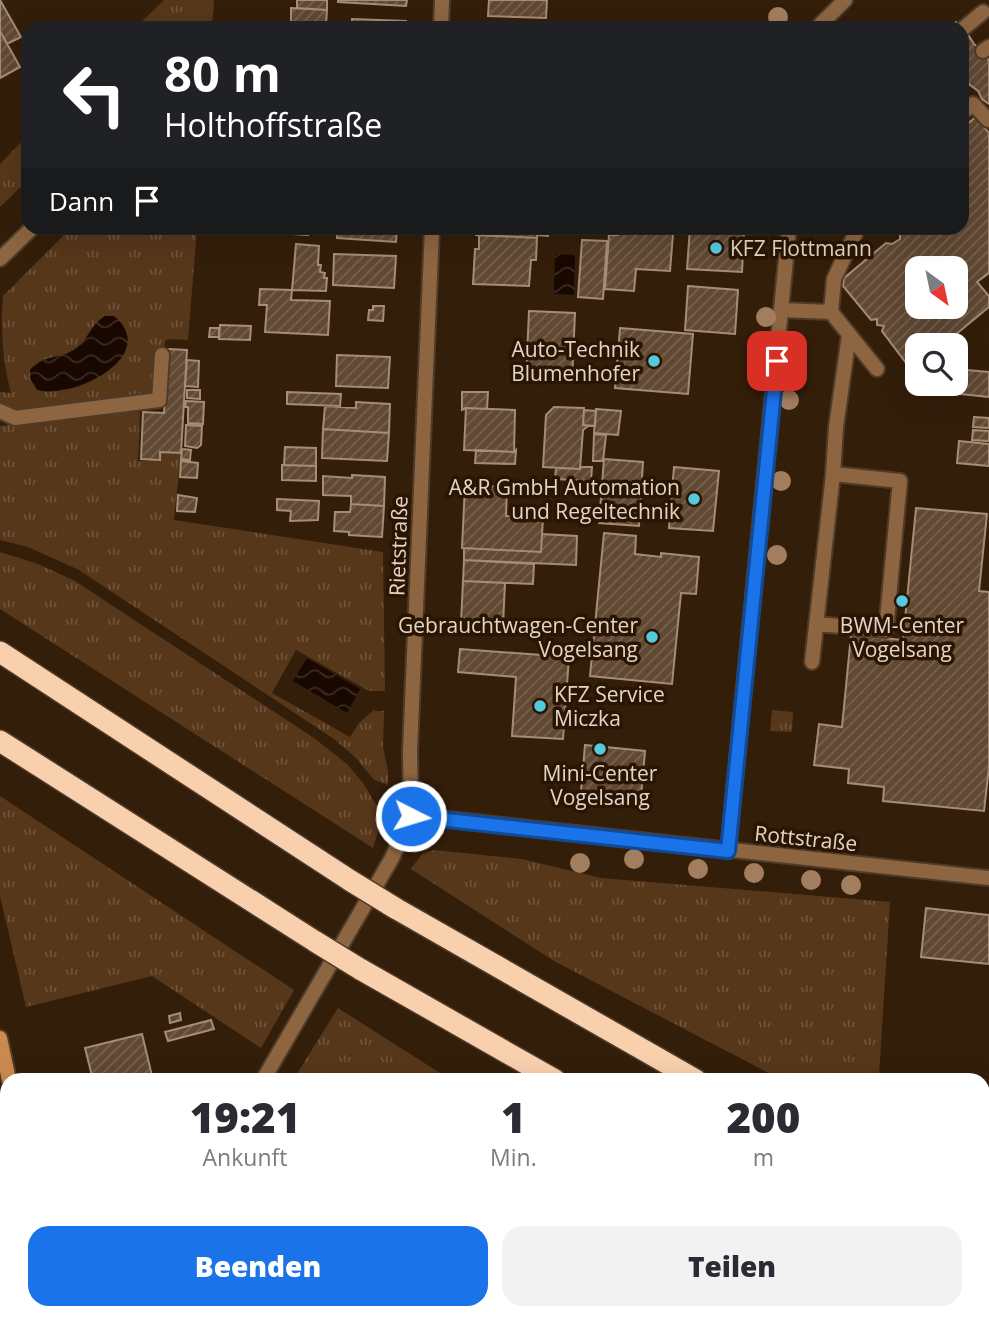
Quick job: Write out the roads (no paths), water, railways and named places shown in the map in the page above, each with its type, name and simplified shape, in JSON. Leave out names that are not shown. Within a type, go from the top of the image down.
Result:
[{"type":"highway","points":[[0,652],[351,881],[684,1073]]},
{"type":"highway","points":[[0,741],[360,969],[543,1073]]},
{"type":"main road","points":[[0,1038],[8,1073]]},
{"type":"street","points":[[441,21],[442,0]]},
{"type":"street","points":[[823,21],[842,1]]},
{"type":"street","points":[[969,25],[987,14]]},
{"type":"street","points":[[969,107],[973,104],[989,119]]},
{"type":"street","points":[[0,259],[25,235]]},
{"type":"street","name":"Rietstraße","points":[[268,1073],[392,858],[411,816],[410,751],[432,235]]},
{"type":"street","points":[[728,851],[788,235]]},
{"type":"street","points":[[855,235],[834,279],[831,312],[877,369]]},
{"type":"street","points":[[782,310],[831,312]]},
{"type":"street","points":[[812,662],[836,427],[849,335]]},
{"type":"street","points":[[0,411],[15,418],[159,400],[162,355]]},
{"type":"street","points":[[816,624],[886,630],[900,481],[833,474]]},
{"type":"street","name":"Rottstraße","points":[[411,816],[989,877]]},
{"type":"water","points":[[555,254],[575,255],[574,295],[554,294]]},
{"type":"water","points":[[105,316],[114,316],[126,331],[127,345],[120,359],[107,371],[72,388],[37,390],[30,378],[30,370],[41,361],[75,349]]},
{"type":"water","points":[[307,658],[360,689],[347,713],[293,681]]},
{"type":"place","name":"KFZ Flottmann","points":[[716,248]]},
{"type":"place","name":"Auto-Technik Blumenhofer","points":[[654,361]]},
{"type":"place","name":"A&R GmbH Automation und Regeltechnik","points":[[694,499]]},
{"type":"place","name":"BWM-Center Vogelsang","points":[[902,601]]},
{"type":"place","name":"Gebrauchtwagen-Center Vogelsang","points":[[652,637]]},
{"type":"place","name":"KFZ Service Miczka","points":[[540,706]]},
{"type":"place","name":"Mini-Center Vogelsang","points":[[600,749]]}]
